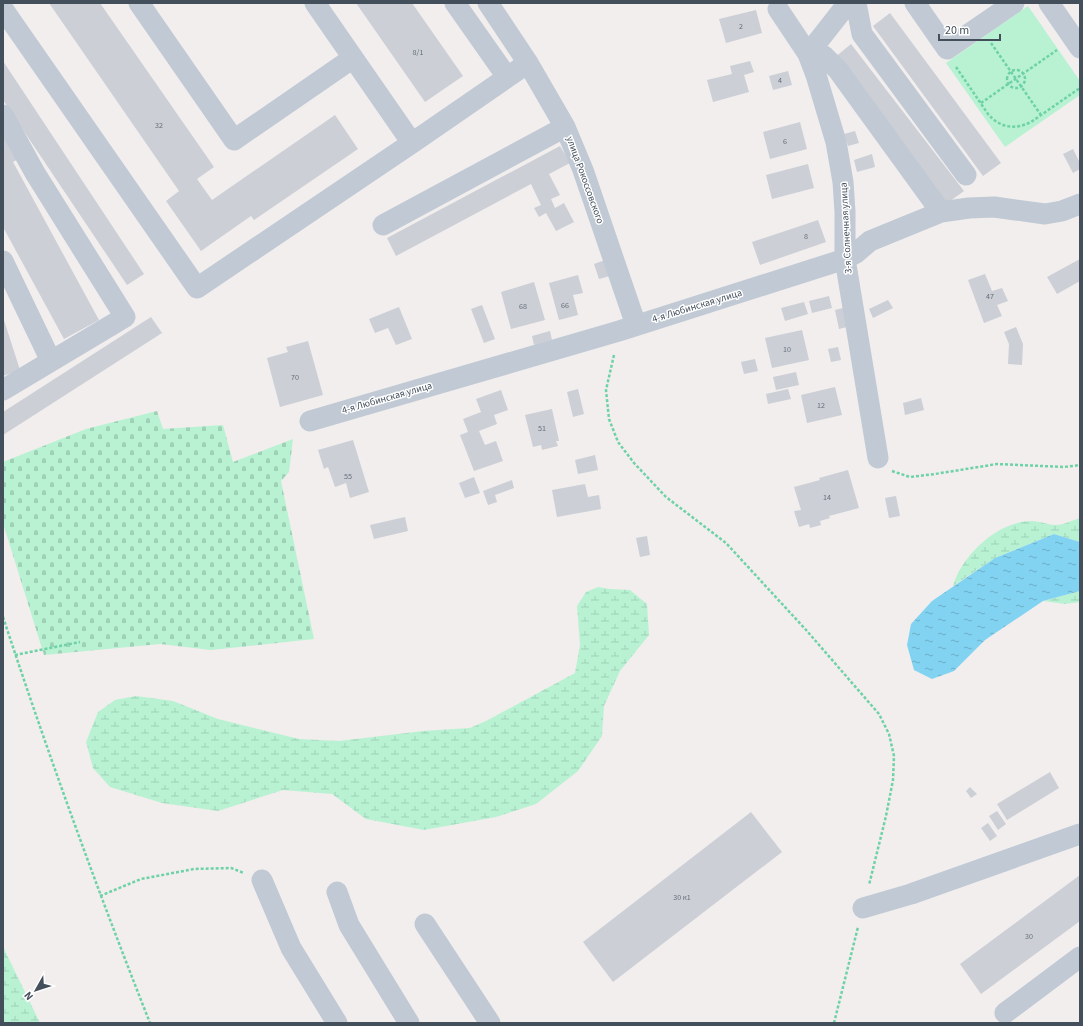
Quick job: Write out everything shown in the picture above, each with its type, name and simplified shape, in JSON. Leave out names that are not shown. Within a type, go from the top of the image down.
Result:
[{"type":"street","points":[[139,3],[234,140],[353,58]]},
{"type":"street","points":[[315,3],[412,143]]},
{"type":"street","points":[[455,3],[507,78]]},
{"type":"street","name":"улица Рокоссовского","points":[[488,3],[528,63],[565,127],[583,170],[627,328]]},
{"type":"street","points":[[808,54],[848,3]]},
{"type":"street","points":[[856,3],[862,34],[966,175]]},
{"type":"street","points":[[915,3],[947,49],[1014,3]]},
{"type":"street","points":[[1049,3],[1077,43]]},
{"type":"street","points":[[3,9],[197,288],[528,63]]},
{"type":"street","name":"3-я Солнечная улица","points":[[778,9],[808,54],[816,75],[836,142],[843,182],[845,212],[845,259],[878,458]]},
{"type":"street","points":[[808,54],[824,56],[838,70],[941,212]]},
{"type":"street","points":[[3,115],[35,172],[125,317],[3,390]]},
{"type":"street","points":[[383,225],[565,127]]},
{"type":"street","name":"4-я Любинская улица","points":[[310,421],[627,328],[845,259],[856,253],[870,241],[941,212],[969,208],[994,207],[1045,214],[1062,211],[1080,204]]},
{"type":"street","points":[[3,261],[51,361]]},
{"type":"street","points":[[863,908],[911,894],[1080,834]]},
{"type":"street","points":[[262,880],[291,948],[337,1023]]},
{"type":"street","points":[[337,892],[349,925],[409,1023]]},
{"type":"street","points":[[425,924],[490,1023]]},
{"type":"street","points":[[1005,1013],[1080,957]]},
{"type":"path","points":[[980,27],[1041,115]]},
{"type":"path","points":[[981,103],[1023,74],[1077,43]]},
{"type":"path","points":[[947,49],[949,58],[994,120],[1008,127],[1024,126],[1080,88]]},
{"type":"path","points":[[1017,70],[1023,74],[1024,80],[1021,86],[1014,88],[1008,84],[1006,77],[1010,71],[1017,70]]},
{"type":"path","points":[[627,328],[606,390],[609,419],[618,442],[634,463],[666,498],[726,544],[737,555],[807,631],[879,714],[889,734],[894,756],[893,780],[886,816],[834,1023]]},
{"type":"path","points":[[878,458],[893,471],[910,477],[997,464],[1064,467],[1080,465]]},
{"type":"path","points":[[3,618],[100,896],[150,1023]]},
{"type":"path","points":[[15,655],[80,642]]},
{"type":"path","points":[[100,896],[141,879],[194,868],[232,868],[262,880]]},
{"type":"green space","points":[[1028,6],[1080,81],[1080,95],[1005,147],[946,63]]},
{"type":"green space","points":[[157,411],[163,429],[223,425],[233,462],[293,439],[289,472],[281,481],[314,639],[211,650],[160,644],[44,655],[3,523],[3,462],[86,429]]},
{"type":"green space","points":[[1080,518],[1080,542],[1054,534],[995,558],[953,586],[964,563],[983,542],[994,533],[1019,523],[1032,521],[1059,525]]},
{"type":"green space","points":[[598,587],[630,590],[647,604],[649,635],[620,671],[604,706],[602,736],[578,771],[536,804],[496,817],[424,830],[366,819],[332,794],[283,790],[218,811],[162,803],[110,787],[93,768],[86,742],[98,712],[115,700],[136,696],[173,701],[218,719],[299,739],[339,741],[423,731],[470,728],[488,720],[575,673],[580,645],[577,606],[586,592]]},
{"type":"green space","points":[[1080,591],[1080,602],[1065,604],[1043,601]]},
{"type":"green space","points":[[3,945],[6,953],[40,1023],[3,1023]]},
{"type":"water","points":[[1054,534],[1080,542],[1080,591],[1043,601],[985,640],[954,671],[932,679],[914,670],[907,645],[911,624],[932,601],[995,558]]},
{"type":"building","points":[[49,3],[100,3],[214,167],[197,179],[212,200],[335,115],[358,149],[254,220],[251,216],[201,251],[166,201],[179,191]]},
{"type":"building","points":[[356,3],[412,3],[463,76],[425,102]]},
{"type":"building","points":[[756,10],[762,33],[726,43],[719,19]]},
{"type":"building","points":[[890,13],[1001,163],[983,176],[873,26]]},
{"type":"building","points":[[851,44],[964,191],[946,204],[834,58]]},
{"type":"building","points":[[3,61],[144,274],[127,285],[3,100]]},
{"type":"building","points":[[750,61],[754,72],[744,75],[749,92],[713,102],[707,80],[732,74],[730,66]]},
{"type":"building","points":[[788,71],[792,85],[773,90],[769,76]]},
{"type":"building","points":[[800,122],[807,149],[770,159],[763,132]]},
{"type":"building","points":[[3,127],[20,158],[13,162],[99,320],[64,339],[3,227]]},
{"type":"building","points":[[855,131],[859,143],[848,146],[844,134]]},
{"type":"building","points":[[560,146],[570,163],[549,174],[560,195],[551,199],[555,208],[564,203],[574,222],[556,231],[546,213],[539,217],[534,208],[541,205],[531,184],[396,256],[387,238]]},
{"type":"building","points":[[1073,149],[1080,163],[1080,169],[1073,173],[1063,154]]},
{"type":"building","points":[[872,154],[875,167],[857,172],[854,160]]},
{"type":"building","points":[[808,164],[814,188],[772,199],[766,175]]},
{"type":"building","points":[[818,220],[826,242],[760,265],[752,242]]},
{"type":"building","points":[[1080,259],[1080,281],[1057,294],[1047,277]]},
{"type":"building","points":[[605,260],[610,276],[599,279],[594,264]]},
{"type":"building","points":[[985,274],[992,291],[1002,288],[1008,301],[997,305],[1002,316],[984,323],[968,280]]},
{"type":"building","points":[[578,275],[583,293],[573,295],[578,315],[559,320],[549,283]]},
{"type":"building","points":[[534,282],[545,320],[511,329],[501,292]]},
{"type":"building","points":[[829,296],[832,308],[812,313],[809,301]]},
{"type":"building","points":[[888,300],[893,308],[873,318],[869,309]]},
{"type":"building","points":[[804,302],[808,314],[785,321],[781,308]]},
{"type":"building","points":[[482,305],[495,339],[484,343],[471,309]]},
{"type":"building","points":[[399,307],[412,339],[396,345],[388,328],[375,333],[369,319]]},
{"type":"building","points":[[847,307],[851,326],[839,329],[835,310]]},
{"type":"building","points":[[3,317],[20,370],[3,376]]},
{"type":"building","points":[[151,317],[162,333],[3,435],[3,412]]},
{"type":"building","points":[[1016,327],[1023,344],[1022,365],[1008,364],[1009,344],[1004,332]]},
{"type":"building","points":[[802,330],[809,360],[772,368],[765,338]]},
{"type":"building","points":[[550,331],[552,340],[534,345],[532,336]]},
{"type":"building","points":[[308,341],[323,395],[280,407],[267,358],[288,352],[286,347]]},
{"type":"building","points":[[838,347],[841,360],[831,362],[828,349]]},
{"type":"building","points":[[755,359],[758,371],[744,374],[741,362]]},
{"type":"building","points":[[796,372],[799,385],[776,390],[773,377]]},
{"type":"building","points":[[835,387],[842,415],[807,423],[801,395]]},
{"type":"building","points":[[578,389],[584,414],[573,417],[567,392]]},
{"type":"building","points":[[788,389],[791,399],[768,404],[766,394]]},
{"type":"building","points":[[501,390],[508,410],[494,415],[497,424],[479,431],[485,445],[496,441],[503,461],[474,471],[460,435],[468,432],[463,419],[481,412],[476,399]]},
{"type":"building","points":[[921,398],[924,410],[905,415],[903,403]]},
{"type":"building","points":[[552,409],[559,441],[556,441],[558,446],[542,450],[541,445],[533,447],[525,415]]},
{"type":"building","points":[[353,440],[369,492],[350,498],[346,483],[335,487],[328,467],[324,469],[318,450]]},
{"type":"building","points":[[595,455],[598,470],[578,474],[575,460]]},
{"type":"building","points":[[848,470],[859,508],[829,516],[830,518],[820,521],[821,525],[810,528],[809,524],[799,527],[794,511],[801,510],[794,487]]},
{"type":"building","points":[[474,477],[480,493],[465,498],[459,483]]},
{"type":"building","points":[[512,480],[514,488],[495,495],[497,502],[488,505],[483,491]]},
{"type":"building","points":[[585,484],[588,497],[599,495],[601,509],[557,517],[552,490]]},
{"type":"building","points":[[896,496],[900,516],[889,518],[885,498]]},
{"type":"building","points":[[405,517],[408,531],[374,539],[370,525]]},
{"type":"building","points":[[647,536],[650,555],[640,557],[636,538]]},
{"type":"building","points":[[1050,772],[1059,788],[1007,820],[997,804]]},
{"type":"building","points":[[970,787],[977,794],[971,798],[966,791]]},
{"type":"building","points":[[997,811],[1006,824],[998,830],[989,816]]},
{"type":"building","points":[[751,812],[782,852],[613,982],[583,942]]},
{"type":"building","points":[[988,823],[997,836],[990,841],[981,828]]},
{"type":"building","points":[[1080,875],[1080,921],[981,994],[960,964]]}]
